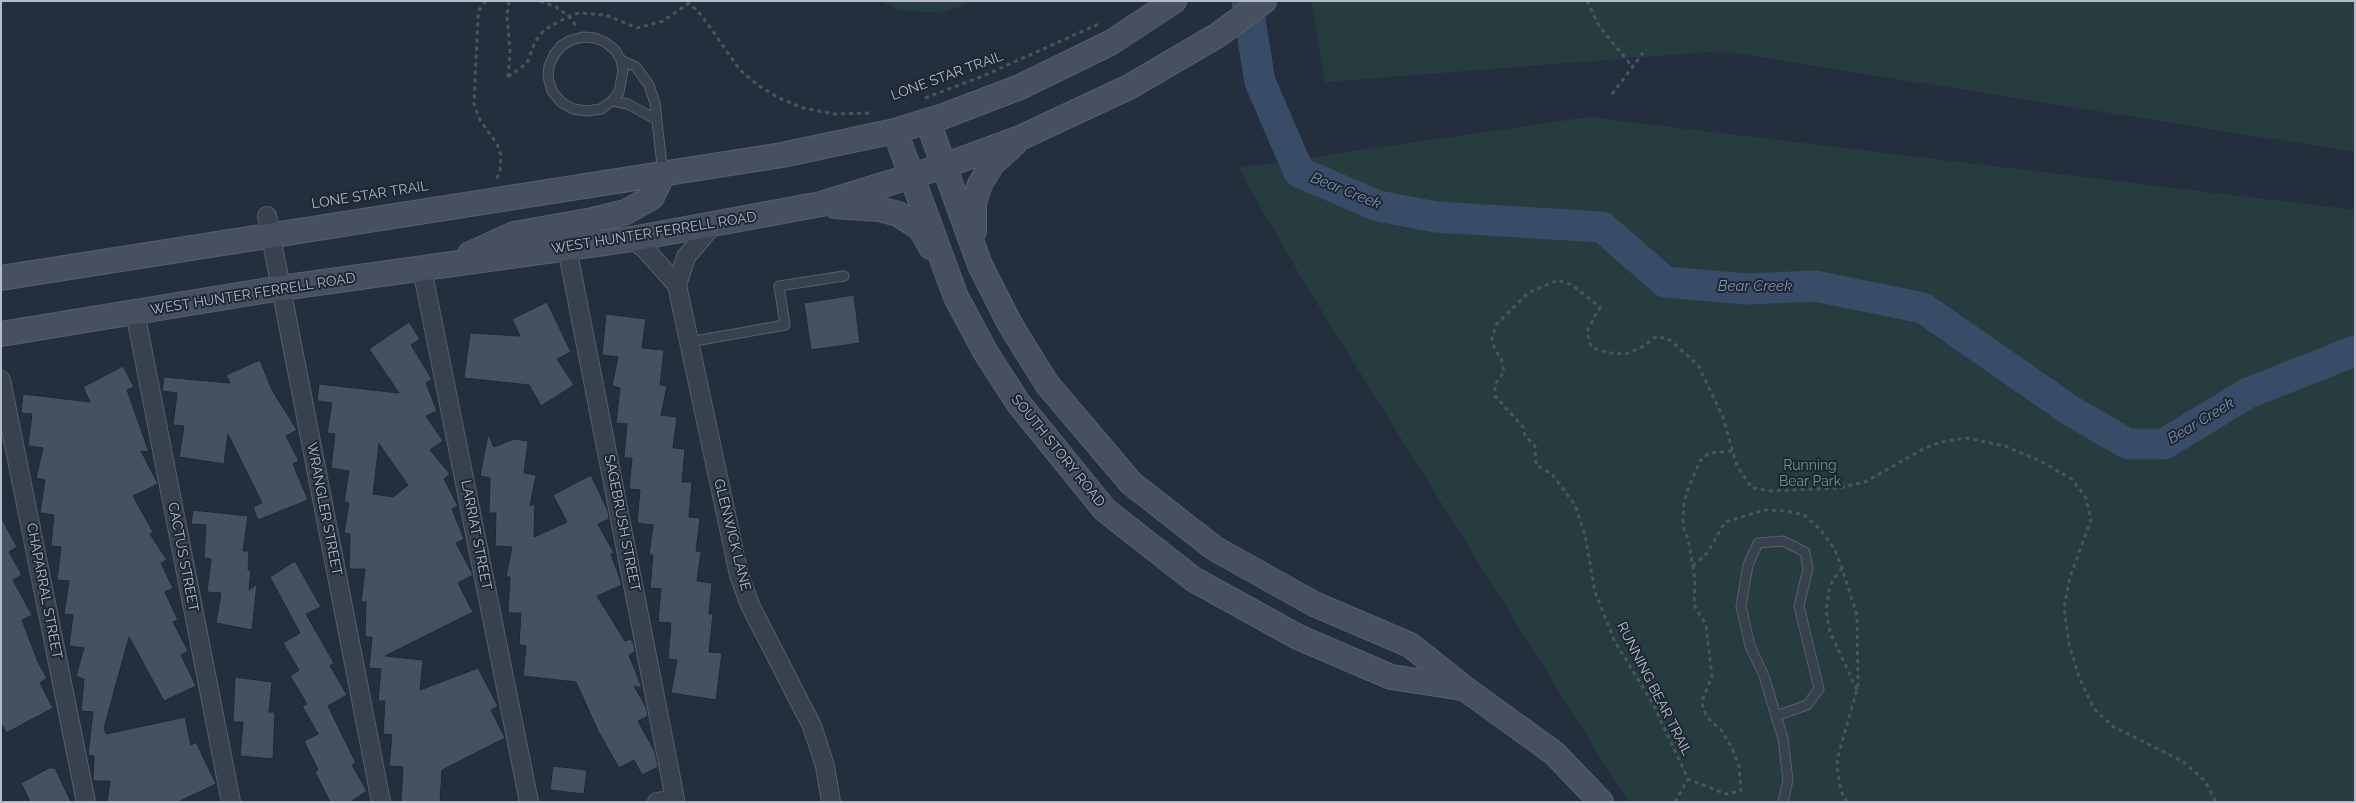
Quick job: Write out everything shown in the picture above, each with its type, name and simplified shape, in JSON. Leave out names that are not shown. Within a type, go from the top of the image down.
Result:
[{"type":"main road","points":[[1,278],[269,226],[663,174],[782,155],[895,131],[928,122],[1020,87],[1106,33],[1174,1]]},
{"type":"main road","name":"WEST HUNTER FERRELL ROAD","points":[[1,334],[281,288],[632,239],[712,226],[821,204],[944,166],[1020,138],[1129,87],[1218,35],[1264,1]]},
{"type":"main road","name":"SOUTH STORY ROAD","points":[[928,122],[980,265],[1011,326],[1047,384],[1131,483],[1214,548],[1314,604],[1410,645],[1464,688],[1554,753],[1601,802]]},
{"type":"main road","name":"SOUTH STORY ROAD","points":[[895,131],[956,297],[986,353],[1019,404],[1105,510],[1193,579],[1298,637],[1391,677],[1464,688]]},
{"type":"main road","points":[[980,265],[972,221],[974,203],[980,184],[992,163],[1020,138]]},
{"type":"main road","points":[[448,265],[514,234],[626,212],[652,197],[663,174]]},
{"type":"main road","points":[[821,204],[879,209],[898,214],[920,228],[947,272]]},
{"type":"street","name":"WRANGLER STREET","points":[[269,226],[381,802]]},
{"type":"street","name":"GLENWICK LANE","points":[[677,285],[686,257],[712,226]]},
{"type":"street","name":"GLENWICK LANE","points":[[632,239],[646,250],[677,285],[739,575],[750,605],[812,726],[825,766],[831,802]]},
{"type":"street","name":"SAGEBRUSH STREET","points":[[567,248],[675,798],[657,802]]},
{"type":"street","name":"LARRIAT STREET","points":[[422,269],[529,802]]},
{"type":"street","name":"CACTUS STREET","points":[[135,312],[231,802]]},
{"type":"street","name":"CHAPARRAL STREET","points":[[1,380],[86,802]]},
{"type":"lane","points":[[583,37],[595,38],[605,42],[615,50],[621,60],[623,81],[619,92],[600,109],[587,112],[573,109],[561,102],[552,91],[548,77],[549,66],[561,46],[571,40],[583,37]]},
{"type":"lane","points":[[621,60],[636,66],[649,85],[655,103],[663,174]]},
{"type":"lane","points":[[612,100],[628,104],[657,120]]},
{"type":"lane","points":[[689,342],[786,326],[779,286],[844,276]]},
{"type":"lane","points":[[1776,716],[1807,705],[1819,689],[1799,606],[1808,569],[1805,552],[1783,541],[1758,543],[1748,565],[1740,606],[1750,646],[1764,676],[1776,716],[1783,738],[1788,780],[1783,802]]},
{"type":"path","points":[[486,1],[479,10],[478,17],[474,94],[476,113],[501,155],[500,171],[496,180],[489,187]]},
{"type":"path","points":[[508,77],[510,51],[506,16],[509,1]]},
{"type":"path","points":[[540,1],[570,16],[583,37]]},
{"type":"path","points":[[687,1],[702,16],[740,70],[759,86],[803,108],[835,114],[874,113]]},
{"type":"path","points":[[1587,1],[1599,26],[1632,66]]},
{"type":"path","name":"LONE STAR TRAIL","points":[[921,100],[1106,33]]},
{"type":"path","points":[[1612,94],[1646,49]]},
{"type":"path","name":"RUNNING BEAR TRAIL","points":[[1688,779],[1653,704],[1615,642],[1594,592],[1586,535],[1575,505],[1552,474],[1536,466],[1534,446],[1525,436],[1523,427],[1495,396],[1496,384],[1504,372],[1501,358],[1495,350],[1492,339],[1496,325],[1528,294],[1543,285],[1558,280],[1572,285],[1600,307],[1587,331],[1591,347],[1608,353],[1626,354],[1642,347],[1656,336],[1670,340],[1698,365],[1723,417],[1736,466],[1752,488],[1771,491],[1838,488],[1864,482],[1923,449],[1940,442],[1966,438],[2005,446],[2040,461],[2072,479],[2086,498],[2091,520],[2070,577],[2064,608],[2069,644],[2078,677],[2094,708],[2114,727],[2184,762],[2205,781],[2216,802]]},
{"type":"path","points":[[1675,802],[1688,779],[1726,794],[1741,791],[1739,768],[1732,748],[1721,730],[1708,718],[1703,709],[1702,701],[1712,676],[1706,625],[1694,605],[1695,580],[1683,518],[1684,503],[1688,489],[1700,462],[1709,453],[1732,451]]},
{"type":"path","points":[[1842,568],[1833,580],[1829,590],[1826,611],[1830,632],[1857,690]]},
{"type":"green space","points":[[879,1],[977,1],[940,13],[900,10]]},
{"type":"green space","points":[[1315,1],[2355,1],[2355,152],[1721,51],[1325,82],[1312,4]]},
{"type":"green space","name":"Running Bear Park","points":[[1588,117],[2355,210],[2355,802],[1628,802],[1308,289],[1238,168]]},
{"type":"building","points":[[854,295],[860,343],[811,350],[804,303]]},
{"type":"building","points":[[547,302],[571,352],[557,359],[574,385],[541,406],[529,385],[464,378],[470,333],[520,336],[512,319]]},
{"type":"building","points":[[606,314],[646,319],[642,348],[664,350],[660,385],[667,386],[661,415],[677,417],[673,448],[685,449],[682,482],[692,482],[689,517],[700,518],[696,551],[701,552],[697,581],[712,583],[709,614],[713,614],[709,652],[722,653],[716,700],[671,693],[677,660],[668,659],[671,623],[658,622],[661,589],[650,588],[653,555],[649,555],[653,525],[637,523],[640,490],[629,489],[632,458],[624,458],[627,424],[616,423],[620,388],[612,386],[618,357],[602,355]]},
{"type":"building","points":[[409,322],[420,339],[411,345],[432,379],[426,383],[437,411],[426,416],[443,441],[430,450],[450,474],[444,479],[458,506],[452,509],[464,539],[456,543],[473,575],[458,583],[473,612],[385,656],[423,660],[420,690],[478,668],[498,706],[491,710],[505,738],[442,770],[440,802],[401,802],[403,767],[389,766],[392,735],[383,734],[385,701],[378,701],[381,669],[369,668],[372,637],[365,637],[366,602],[361,602],[365,569],[349,569],[350,534],[344,533],[349,503],[344,502],[349,471],[331,468],[335,434],[327,433],[332,403],[317,401],[319,384],[399,393],[369,349]],"holes":[[[379,444],[408,485],[393,497],[373,494]]]},
{"type":"building","points":[[260,360],[272,390],[297,430],[286,436],[299,461],[293,464],[308,500],[258,520],[253,507],[262,503],[228,434],[224,464],[179,457],[184,426],[173,425],[177,393],[162,391],[164,377],[230,383],[226,375]]},
{"type":"building","points":[[123,366],[134,387],[127,390],[149,452],[141,451],[158,484],[133,496],[153,532],[150,534],[167,560],[161,563],[173,588],[165,592],[178,620],[173,622],[188,651],[181,655],[196,686],[164,701],[129,637],[104,728],[106,734],[185,717],[191,745],[196,742],[216,784],[178,802],[107,802],[110,781],[93,781],[94,756],[88,755],[93,712],[81,711],[84,679],[76,676],[84,648],[69,646],[73,615],[64,614],[69,581],[57,580],[61,547],[51,546],[54,515],[40,513],[45,480],[36,478],[43,448],[28,446],[32,414],[21,413],[23,394],[90,402],[83,387]]},
{"type":"building","points":[[488,434],[494,447],[514,439],[528,441],[524,473],[536,475],[530,506],[535,504],[534,537],[567,522],[553,495],[591,475],[608,511],[609,519],[598,524],[614,553],[611,554],[622,585],[597,596],[625,641],[631,639],[634,645],[635,652],[629,655],[642,688],[634,686],[646,707],[648,716],[638,721],[655,752],[658,767],[642,775],[634,760],[619,768],[598,731],[576,682],[523,676],[526,646],[519,645],[521,613],[508,613],[510,577],[506,577],[512,547],[495,546],[496,513],[489,513],[490,478],[480,476]]},
{"type":"building","points":[[193,510],[248,516],[243,551],[249,551],[248,570],[251,570],[249,590],[257,584],[252,630],[216,623],[221,593],[207,592],[211,559],[204,558],[206,525],[191,524]]},
{"type":"building","points":[[1,517],[17,547],[9,552],[22,575],[13,580],[32,615],[22,620],[38,662],[47,678],[40,683],[53,708],[6,733],[1,723]]},
{"type":"building","points":[[295,561],[321,607],[306,614],[334,663],[330,666],[347,695],[328,706],[356,763],[352,765],[367,791],[350,802],[330,802],[315,772],[318,770],[304,741],[318,734],[302,706],[307,704],[290,676],[299,670],[283,643],[300,633],[270,577]]},
{"type":"building","points":[[235,677],[272,682],[269,712],[275,712],[273,759],[240,756],[243,722],[233,722]]},
{"type":"building","points":[[553,766],[587,770],[584,794],[550,790]]},
{"type":"building","points":[[49,768],[55,768],[71,802],[30,802],[21,783]]},
{"type":"waterway","name":"Bear Creek","points":[[1247,1],[1260,82],[1299,172],[1378,206],[1436,217],[1602,227],[1665,282],[1747,289],[1815,286],[1923,308],[2071,411],[2128,444],[2164,444],[2248,393],[2355,351]]}]
